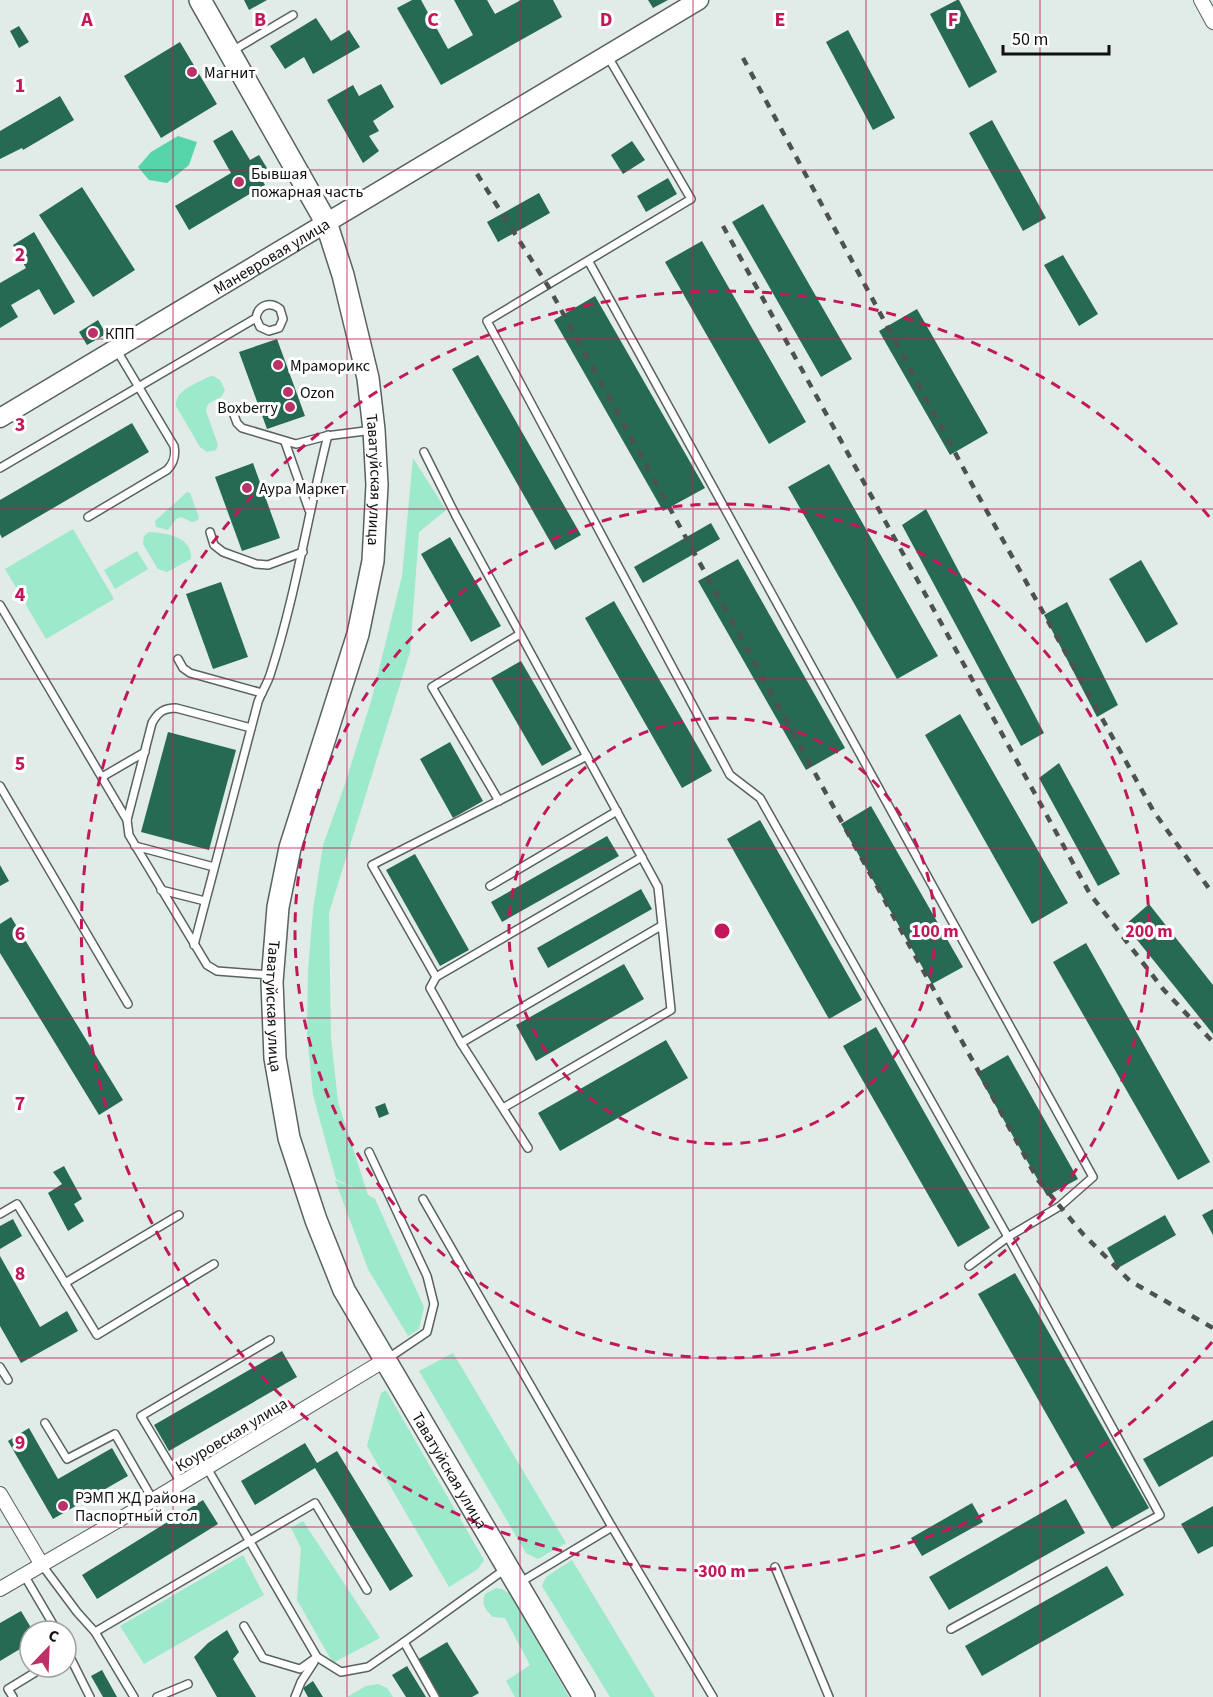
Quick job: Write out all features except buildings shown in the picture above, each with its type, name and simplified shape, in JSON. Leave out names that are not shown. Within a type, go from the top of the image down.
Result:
[{"type":"main road","name":"Таватуйская улица","points":[[200,0],[326,222],[343,275],[368,378],[374,430],[377,485],[373,561],[358,634],[290,848],[278,907],[272,975],[275,1058],[289,1138],[316,1220],[344,1290],[584,1697]]},
{"type":"main road","name":"Маневровая улица","points":[[0,418],[115,342],[326,222],[699,0]]},
{"type":"street","points":[[1201,0],[1213,22]]},
{"type":"street","name":"Коуровская улица","points":[[0,1589],[207,1468],[385,1360]]},
{"type":"street","points":[[0,1494],[42,1565]]},
{"type":"lane","points":[[230,52],[293,15]]},
{"type":"lane","points":[[607,55],[691,199],[487,321],[730,775],[760,798],[1008,1238],[1160,1515],[951,1629]]},
{"type":"lane","points":[[589,262],[1093,1177],[1060,1206],[1008,1238],[969,1266]]},
{"type":"lane","points":[[0,468],[256,318],[260,308],[271,304],[280,309],[284,319],[279,328],[269,331],[260,327],[256,318]]},
{"type":"lane","points":[[88,517],[167,470],[174,460],[174,446],[115,342]]},
{"type":"lane","points":[[231,407],[237,423],[242,428],[285,442],[300,444],[328,435],[374,430]]},
{"type":"lane","points":[[194,945],[251,728],[262,693],[271,674],[303,552],[328,435]]},
{"type":"lane","points":[[285,442],[310,512]]},
{"type":"lane","points":[[424,452],[456,516],[658,887],[671,1010],[503,1108]]},
{"type":"lane","points":[[210,532],[214,545],[219,549],[256,564],[268,565],[303,552]]},
{"type":"lane","points":[[0,605],[127,820]]},
{"type":"lane","points":[[499,801],[432,687],[520,634]]},
{"type":"lane","points":[[178,659],[183,668],[190,673],[262,693]]},
{"type":"lane","points":[[251,728],[177,708],[168,708],[156,715],[127,820],[127,831],[204,962],[213,970],[272,975]]},
{"type":"lane","points":[[102,777],[145,752]]},
{"type":"lane","points":[[436,976],[372,865],[587,756]]},
{"type":"lane","points":[[0,786],[128,1004]]},
{"type":"lane","points":[[490,886],[617,811]]},
{"type":"lane","points":[[135,846],[214,867]]},
{"type":"lane","points":[[528,1148],[461,1043],[430,988],[436,976],[642,857]]},
{"type":"lane","points":[[161,890],[205,901]]},
{"type":"lane","points":[[461,1043],[661,926]]},
{"type":"lane","points":[[369,1152],[427,1276],[434,1304],[427,1332],[385,1360]]},
{"type":"lane","points":[[423,1199],[713,1697]]},
{"type":"lane","points":[[0,1214],[17,1204],[97,1335],[214,1264]]},
{"type":"lane","points":[[65,1283],[179,1215]]},
{"type":"lane","points":[[181,1483],[141,1416],[270,1341]]},
{"type":"lane","points":[[0,1367],[8,1380]]},
{"type":"lane","points":[[45,1423],[67,1459],[115,1434],[153,1500]]},
{"type":"lane","points":[[207,1468],[317,1658],[341,1672],[368,1667],[404,1642],[512,1576],[612,1527]]},
{"type":"lane","points":[[95,1632],[315,1503],[367,1590]]},
{"type":"lane","points":[[42,1565],[95,1632],[134,1697]]},
{"type":"lane","points":[[775,1567],[829,1697]]},
{"type":"lane","points":[[24,1575],[50,1619]]},
{"type":"lane","points":[[244,1626],[264,1658],[300,1669],[317,1658]]},
{"type":"lane","points":[[404,1642],[435,1697]]},
{"type":"lane","points":[[295,1697],[301,1682],[317,1658]]},
{"type":"lane","points":[[78,1673],[90,1697]]},
{"type":"lane","points":[[13,1697],[8,1689],[24,1679]]},
{"type":"lane","points":[[157,1697],[188,1684]]},
{"type":"green space","points":[[178,136],[197,142],[189,165],[167,183],[149,180],[138,167],[151,152]]},
{"type":"green space","points":[[213,376],[220,380],[225,390],[222,396],[207,407],[206,411],[218,445],[216,450],[207,452],[200,447],[176,406],[183,392],[192,385]]},
{"type":"green space","points":[[413,458],[446,510],[419,532],[410,652],[329,913],[331,1038],[338,1102],[368,1195],[375,1199],[424,1307],[419,1329],[408,1336],[368,1269],[335,1180],[364,1193],[336,1179],[313,1095],[307,1034],[308,970],[313,910],[323,845],[372,698],[402,576]]},
{"type":"green space","points":[[187,492],[190,493],[199,517],[198,520],[192,522],[181,517],[176,519],[168,530],[156,527],[155,521]]},
{"type":"green space","points":[[73,529],[114,599],[46,639],[5,569]]},
{"type":"green space","points":[[149,532],[177,537],[187,545],[191,559],[167,572],[158,569],[143,544],[144,536]]},
{"type":"green space","points":[[137,551],[148,569],[115,589],[104,570]]},
{"type":"green space","points":[[453,1353],[566,1543],[538,1559],[526,1553],[419,1371]]},
{"type":"green space","points":[[386,1390],[484,1560],[478,1569],[449,1587],[367,1446],[381,1393]]},
{"type":"green space","points":[[303,1521],[380,1638],[333,1663],[297,1600],[301,1548],[291,1528]]},
{"type":"green space","points":[[243,1555],[264,1595],[144,1664],[120,1626]]},
{"type":"green space","points":[[572,1560],[655,1697],[610,1697],[542,1586],[546,1577]]},
{"type":"green space","points":[[496,1588],[511,1595],[569,1697],[515,1697],[506,1681],[530,1665],[505,1618],[493,1617],[485,1607],[485,1594]]},
{"type":"green space","points":[[378,1684],[387,1688],[393,1697],[347,1697],[366,1686]]},
{"type":"railway","points":[[743,58],[974,488],[1154,812],[1213,894]]},
{"type":"railway","points":[[477,174],[548,286],[1038,1180],[1083,1234],[1130,1281],[1213,1328]]},
{"type":"railway","points":[[723,226],[1090,894],[1163,989],[1213,1042]]},
{"type":"place","name":"Магнит","points":[[192,72]]},
{"type":"place","name":"Бывшая пожарная часть","points":[[239,182]]},
{"type":"place","name":"КПП","points":[[93,333]]},
{"type":"place","name":"Мраморикс","points":[[278,365]]},
{"type":"place","name":"Ozon","points":[[288,392]]},
{"type":"place","name":"Boxberry","points":[[290,407]]},
{"type":"place","name":"Аура Маркет","points":[[247,488]]},
{"type":"place","name":"РЭМП ЖД района Паспортный стол","points":[[63,1506]]}]
